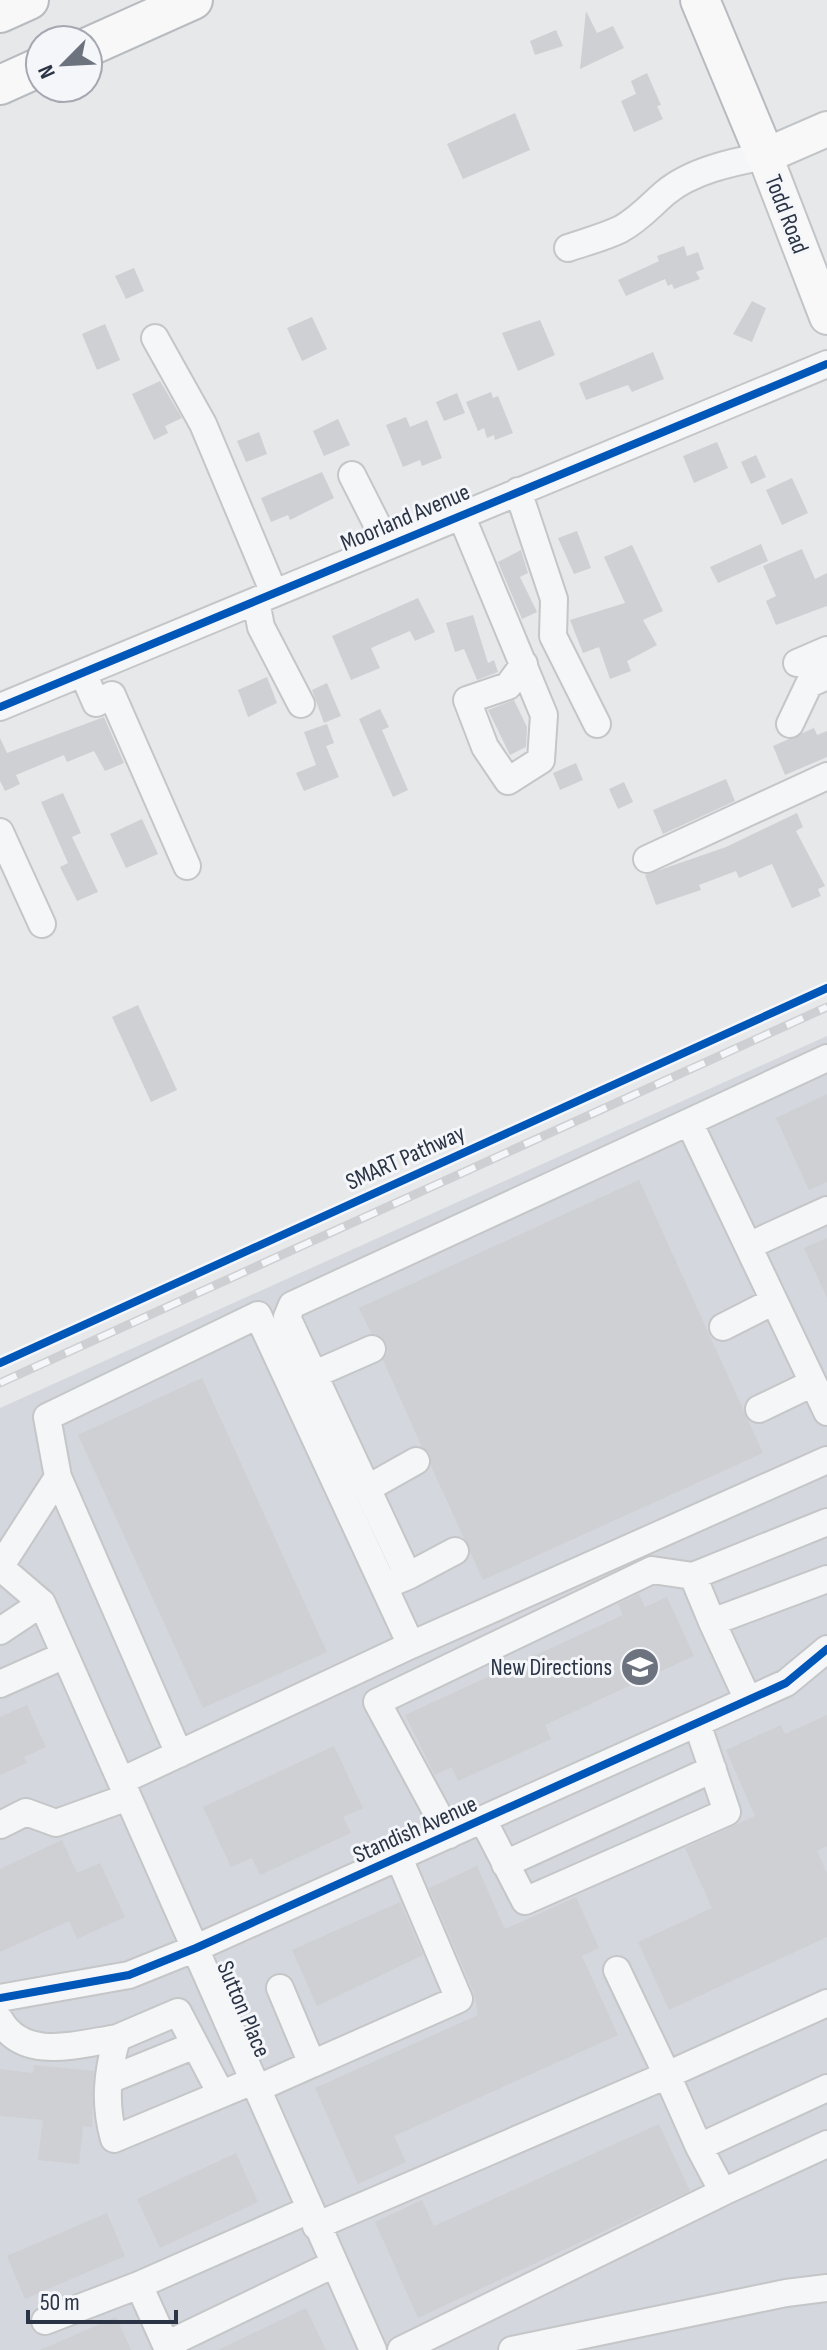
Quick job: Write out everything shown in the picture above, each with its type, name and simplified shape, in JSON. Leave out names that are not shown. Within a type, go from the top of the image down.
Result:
[{"type":"highway","points":[[104,40],[193,0]]},
{"type":"highway","points":[[152,19],[208,0]]},
{"type":"highway","points":[[700,0],[765,156]]},
{"type":"highway","points":[[0,85],[24,74]]},
{"type":"main road","points":[[765,156],[827,129]]},
{"type":"main road","name":"Todd Road","points":[[765,156],[827,317]]},
{"type":"street","points":[[568,248],[620,230],[646,213],[667,191],[691,178],[728,163],[765,156]]},
{"type":"street","points":[[155,338],[203,424],[265,597],[261,627],[301,704]]},
{"type":"street","name":"Moorland Avenue","points":[[0,707],[827,364]]},
{"type":"street","points":[[352,475],[388,546]]},
{"type":"street","points":[[518,491],[554,599],[553,636],[597,724]]},
{"type":"street","points":[[461,515],[524,664]]},
{"type":"street","points":[[797,663],[827,650]]},
{"type":"street","points":[[83,673],[96,703],[112,695],[187,866]]},
{"type":"street","points":[[790,724],[809,684],[827,676]]},
{"type":"street","points":[[647,859],[827,776]]},
{"type":"street","points":[[0,832],[42,924]]},
{"type":"street","points":[[411,1645],[396,1581],[368,1488],[287,1317],[292,1305],[827,1058]]},
{"type":"street","points":[[689,1122],[827,1412]]},
{"type":"street","points":[[748,1246],[827,1210]]},
{"type":"street","points":[[723,1327],[774,1301]]},
{"type":"street","points":[[179,1754],[58,1477],[47,1417],[258,1315],[396,1581]]},
{"type":"street","points":[[315,1374],[372,1349]]},
{"type":"street","points":[[759,1409],[813,1383]]},
{"type":"street","points":[[0,1825],[26,1812],[56,1823],[125,1789],[179,1754],[411,1645],[827,1460]]},
{"type":"street","points":[[368,1488],[416,1461]]},
{"type":"street","points":[[0,1567],[58,1477]]},
{"type":"street","points":[[449,1835],[377,1702],[652,1570],[693,1576],[827,1522]]},
{"type":"street","points":[[396,1581],[455,1551]]},
{"type":"street","name":"Sutton Place","points":[[0,1567],[42,1603],[373,2350]]},
{"type":"street","points":[[693,1576],[748,1700]]},
{"type":"street","points":[[712,1622],[827,1579]]},
{"type":"street","points":[[0,1631],[42,1603]]},
{"type":"street","name":"Standish Avenue","points":[[0,1998],[129,1975],[196,1948],[786,1683],[827,1649]]},
{"type":"street","points":[[0,1684],[65,1655]]},
{"type":"street","points":[[483,1820],[525,1901],[727,1812],[697,1723]]},
{"type":"street","points":[[505,1864],[713,1769]]},
{"type":"street","points":[[117,2038],[106,2111],[114,2139],[221,2094],[312,2064],[459,1999],[399,1858]]},
{"type":"street","points":[[617,1970],[723,2192]]},
{"type":"street","points":[[280,1988],[312,2064]]},
{"type":"street","points":[[45,2321],[313,2218],[667,2075],[827,2003]]},
{"type":"street","points":[[0,2020],[6,2030],[42,2049],[117,2038],[178,2012],[221,2094]]},
{"type":"street","points":[[109,2080],[195,2045]]},
{"type":"street","points":[[699,2147],[827,2088]]},
{"type":"street","points":[[401,2350],[827,2144]]},
{"type":"street","points":[[139,2285],[165,2348],[334,2264]]},
{"type":"street","points":[[512,2350],[786,2293],[827,2288]]},
{"type":"shaded area","points":[[827,1036],[827,2350],[0,2350],[0,1408]]},
{"type":"building","points":[[586,11],[597,33],[613,26],[624,48],[580,69]]},
{"type":"building","points":[[556,30],[563,46],[535,55],[530,41]]},
{"type":"building","points":[[647,73],[661,105],[657,106],[663,119],[634,132],[621,101],[636,94],[631,81]]},
{"type":"building","points":[[515,113],[530,150],[463,179],[447,144]]},
{"type":"building","points":[[684,246],[687,256],[698,252],[704,269],[696,272],[700,279],[674,289],[672,284],[668,286],[665,279],[626,296],[618,280],[659,261],[657,256]]},
{"type":"building","points":[[134,268],[144,291],[126,299],[115,276]]},
{"type":"building","points":[[752,301],[766,308],[752,342],[733,334]]},
{"type":"building","points":[[312,317],[327,349],[302,361],[287,328]]},
{"type":"building","points":[[540,320],[555,355],[518,371],[502,333]]},
{"type":"building","points":[[105,324],[120,360],[97,370],[82,334]]},
{"type":"building","points":[[653,352],[664,379],[632,392],[628,385],[586,400],[579,383]]},
{"type":"building","points":[[160,381],[182,418],[165,426],[168,433],[154,440],[132,394]]},
{"type":"building","points":[[491,392],[493,398],[498,396],[513,433],[495,440],[494,435],[487,438],[484,428],[478,431],[466,402]]},
{"type":"building","points":[[457,393],[465,413],[444,421],[436,402]]},
{"type":"building","points":[[406,417],[410,427],[427,420],[442,458],[422,466],[420,460],[403,467],[386,425]]},
{"type":"building","points":[[338,419],[350,445],[324,456],[313,431]]},
{"type":"building","points":[[259,432],[267,454],[246,462],[237,441]]},
{"type":"building","points":[[717,442],[728,468],[694,483],[683,456]]},
{"type":"building","points":[[756,455],[766,477],[751,484],[741,462]]},
{"type":"building","points":[[322,472],[334,498],[290,520],[288,515],[271,522],[261,498]]},
{"type":"building","points":[[792,478],[808,513],[782,525],[766,490]]},
{"type":"building","points":[[577,531],[591,568],[574,574],[558,538]]},
{"type":"building","points":[[761,544],[768,561],[718,583],[710,567]]},
{"type":"building","points":[[632,545],[663,611],[643,620],[657,645],[627,661],[631,671],[610,679],[599,647],[583,653],[570,620],[625,603],[604,557]]},
{"type":"building","points":[[802,549],[815,579],[827,573],[827,606],[776,625],[766,601],[776,596],[763,566]]},
{"type":"building","points":[[521,550],[528,573],[520,577],[537,612],[522,619],[498,562]]},
{"type":"building","points":[[418,598],[435,632],[415,641],[410,631],[371,648],[380,668],[351,680],[332,636]]},
{"type":"building","points":[[473,615],[488,663],[494,660],[498,672],[477,680],[464,649],[455,652],[446,623]]},
{"type":"building","points":[[267,677],[277,703],[248,717],[238,690]]},
{"type":"building","points":[[327,683],[341,716],[324,723],[312,690]]},
{"type":"building","points":[[514,700],[527,727],[526,747],[510,755],[488,710]]},
{"type":"building","points":[[380,709],[389,727],[382,730],[408,790],[393,797],[359,719]]},
{"type":"building","points":[[104,717],[124,763],[105,771],[94,751],[67,762],[64,755],[16,775],[20,784],[5,791],[0,781],[0,738],[7,753]]},
{"type":"building","points":[[327,724],[334,743],[326,746],[339,777],[304,791],[296,773],[316,765],[304,732]]},
{"type":"building","points":[[814,728],[817,735],[827,731],[827,757],[785,775],[773,746]]},
{"type":"building","points":[[576,763],[583,780],[560,790],[553,773]]},
{"type":"building","points":[[726,779],[735,801],[663,834],[653,810]]},
{"type":"building","points":[[624,782],[633,802],[618,809],[609,789]]},
{"type":"building","points":[[63,793],[81,833],[72,837],[98,892],[77,901],[60,867],[68,863],[41,802]]},
{"type":"building","points":[[797,813],[803,827],[796,831],[825,886],[818,889],[821,896],[792,908],[772,864],[739,878],[736,871],[699,885],[701,890],[656,905],[645,875],[726,847]]},
{"type":"building","points":[[142,819],[158,854],[126,868],[110,834]]},
{"type":"building","points":[[138,1005],[177,1090],[151,1102],[112,1017]]},
{"type":"building","points":[[827,1094],[827,1182],[809,1190],[776,1118]]},
{"type":"building","points":[[639,1180],[763,1453],[483,1580],[431,1466],[430,1454],[422,1447],[383,1360],[388,1352],[386,1342],[381,1336],[371,1333],[359,1308]]},
{"type":"building","points":[[827,1238],[827,1298],[804,1248]]},
{"type":"building","points":[[202,1378],[327,1652],[203,1708],[78,1435]]},
{"type":"building","points":[[639,1594],[645,1607],[667,1597],[694,1656],[545,1725],[551,1739],[458,1781],[452,1767],[435,1775],[405,1715],[623,1615],[618,1604]]},
{"type":"building","points":[[27,1705],[46,1747],[24,1757],[27,1763],[0,1775],[0,1717]]},
{"type":"building","points":[[827,1715],[827,1846],[817,1851],[827,1873],[827,1937],[669,2010],[638,1942],[712,1908],[685,1848],[755,1816],[726,1750],[781,1725],[785,1734]]},
{"type":"building","points":[[334,1746],[363,1808],[343,1817],[351,1833],[260,1875],[252,1858],[231,1867],[203,1807]]},
{"type":"building","points":[[62,1840],[77,1873],[100,1863],[125,1917],[77,1939],[69,1921],[0,1952],[0,1869]]},
{"type":"building","points":[[477,1866],[505,1929],[576,1897],[599,1948],[582,1956],[618,2035],[394,2136],[406,2162],[358,2184],[315,2088],[478,2015],[474,1993],[429,1888]]},
{"type":"building","points":[[400,1902],[423,1955],[317,2006],[292,1950]]},
{"type":"building","points":[[34,2065],[94,2071],[92,2127],[83,2126],[79,2164],[38,2160],[43,2120],[0,2116],[0,2069],[33,2073]]},
{"type":"building","points":[[659,2124],[690,2191],[418,2318],[375,2222],[422,2200],[434,2226]]},
{"type":"building","points":[[236,2153],[258,2202],[160,2248],[137,2199]]},
{"type":"building","points":[[107,2213],[125,2256],[25,2299],[7,2256]]},
{"type":"building","points":[[306,2308],[326,2350],[218,2350]]},
{"type":"building","points":[[116,2317],[131,2350],[40,2350]]},
{"type":"railway","points":[[0,1383],[827,1007]]},
{"type":"cycle path","points":[[0,707],[827,364]]},
{"type":"cycle path","name":"SMART Pathway","points":[[0,1363],[827,988]]},
{"type":"cycle path","points":[[0,1998],[129,1975],[196,1948],[786,1683],[827,1649]]},
{"type":"place","name":"New Directions","points":[[640,1667]]}]
